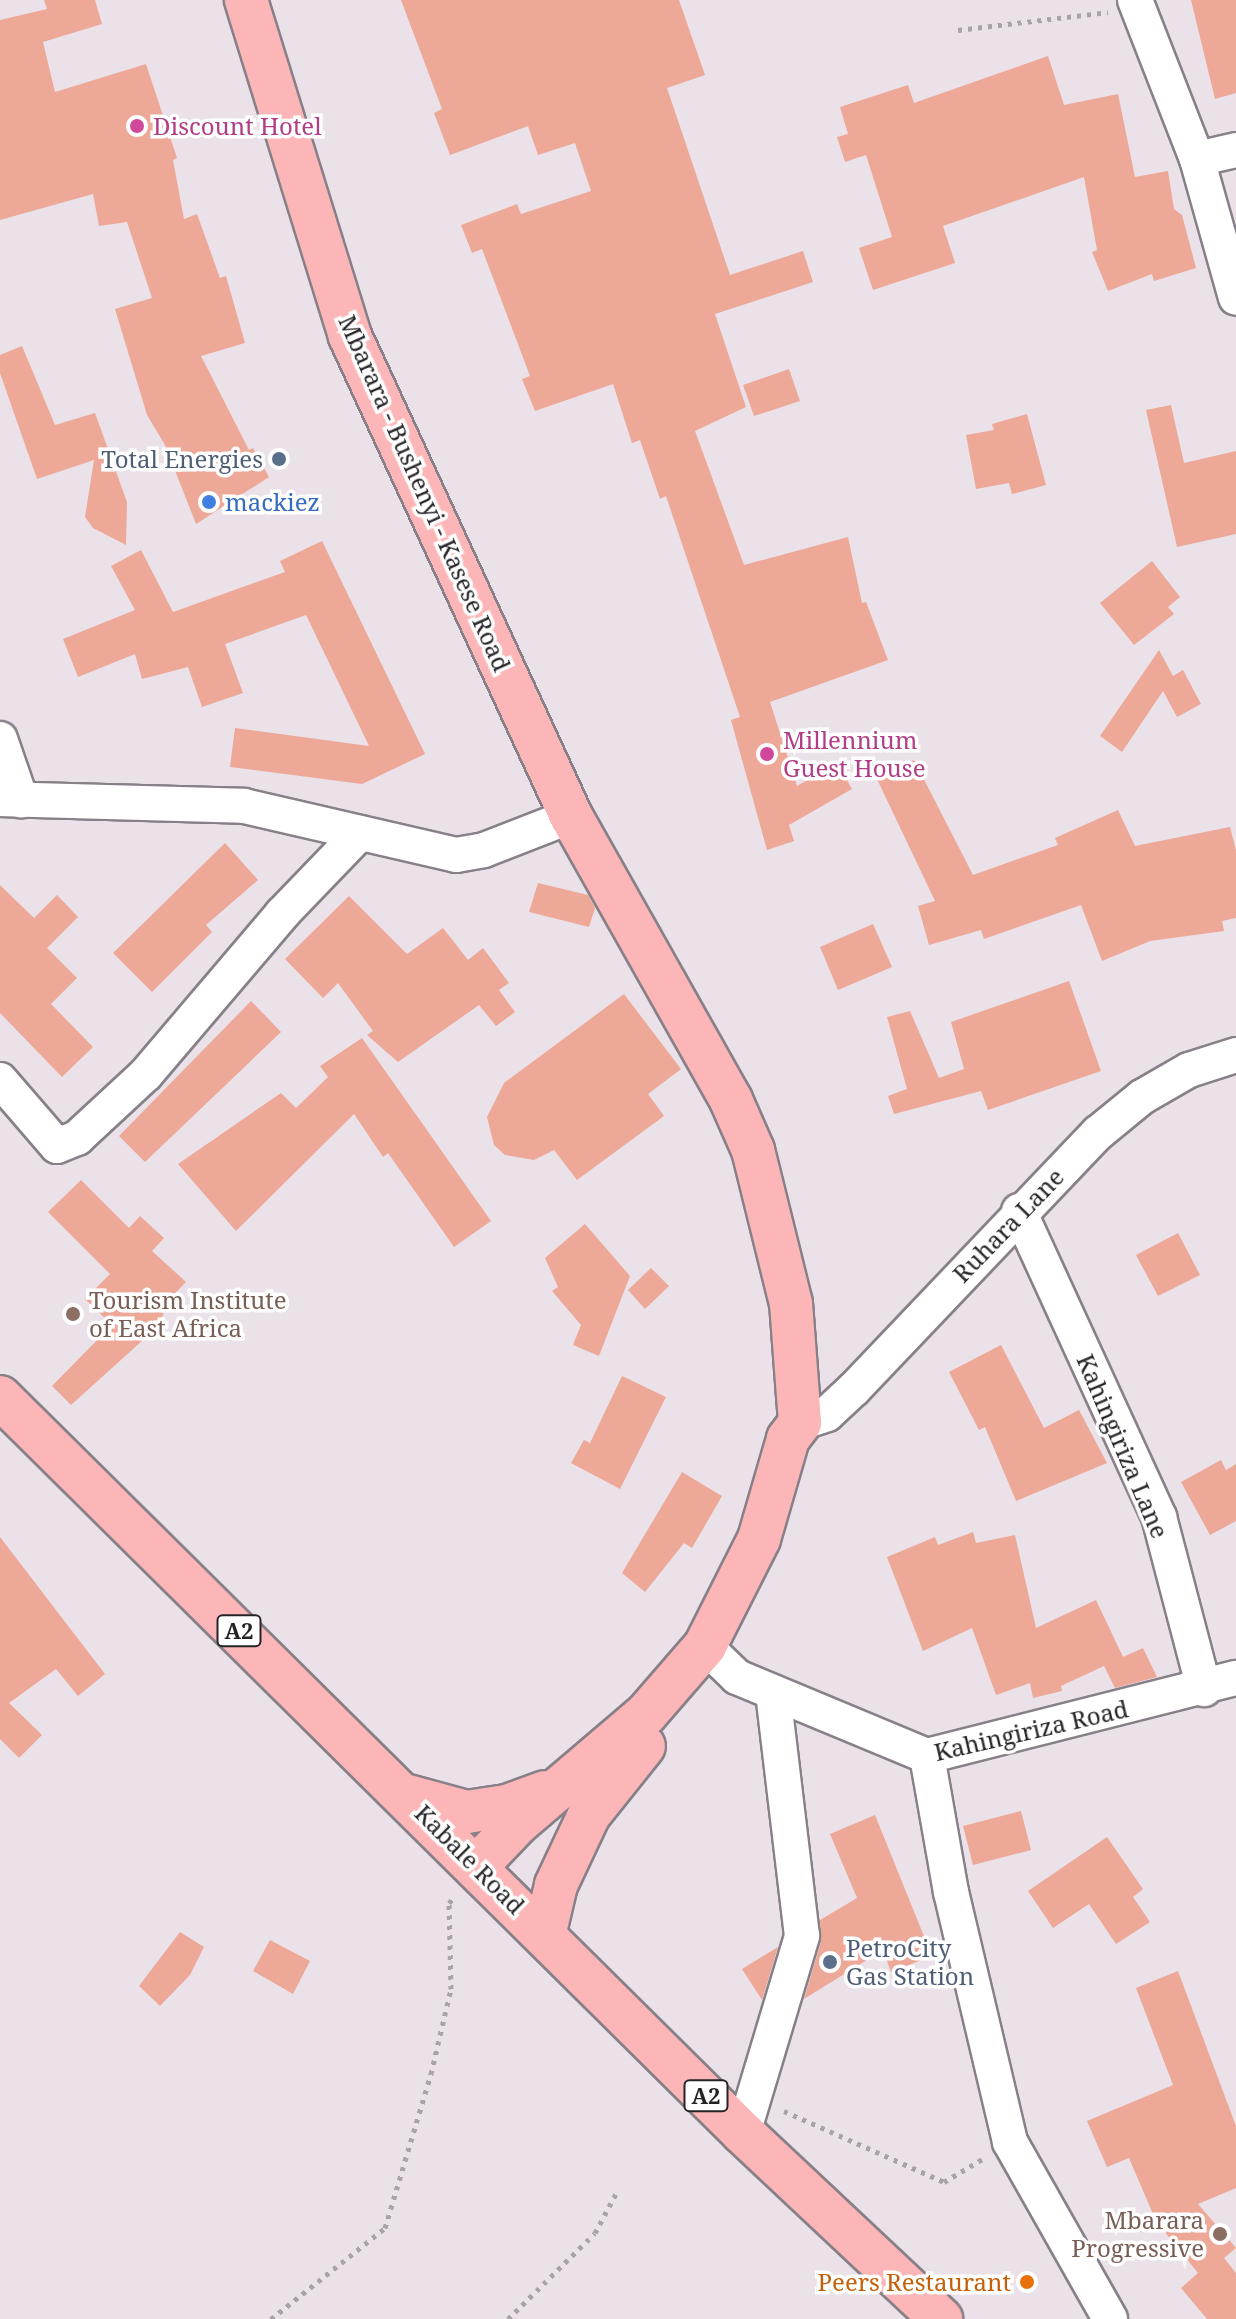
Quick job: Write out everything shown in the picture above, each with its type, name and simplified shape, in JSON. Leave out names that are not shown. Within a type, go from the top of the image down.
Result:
[{"type":"main road","name":"Mbarara - Bushenyi - Kasese Road","points":[[246,0],[350,336],[571,816],[634,921],[697,1006],[762,1121],[789,1190],[808,1263],[814,1418]]},
{"type":"main road","name":"Kabale Road","points":[[0,1397],[476,1867],[748,2116],[941,2319]]},
{"type":"main road","points":[[476,1867],[646,1714],[747,1617],[778,1548],[814,1428],[814,1418]]},
{"type":"main road","points":[[545,1932],[556,1885],[606,1786],[712,1652]]},
{"type":"main road","points":[[407,1796],[443,1808],[484,1811],[567,1782]]},
{"type":"street","points":[[1136,4],[1197,159],[1236,298]]},
{"type":"street","points":[[1197,159],[1236,150]]},
{"type":"street","points":[[0,739],[10,800],[244,806],[456,855],[484,850],[571,816]]},
{"type":"street","points":[[0,1080],[57,1146],[77,1138],[146,1074],[282,914],[360,833]]},
{"type":"street","name":"Ruhara Lane","points":[[814,1418],[1019,1211],[1142,1097],[1189,1070],[1236,1055]]},
{"type":"street","name":"Kahingiriza Lane","points":[[1019,1211],[1159,1517],[1204,1689]]},
{"type":"street","name":"Kahingiriza Road","points":[[712,1652],[737,1677],[927,1756],[1204,1689],[1236,1678]]},
{"type":"street","points":[[748,2116],[802,1936],[773,1693]]},
{"type":"street","points":[[927,1756],[951,1892],[1010,2142],[1110,2319]]},
{"type":"path","points":[[958,30],[1136,4]]},
{"type":"path","points":[[271,2319],[385,2228],[431,2074],[451,1989],[449,1903],[476,1867]]},
{"type":"path","points":[[748,2116],[825,2125],[944,2182],[989,2155]]},
{"type":"path","points":[[508,2319],[595,2233],[618,2190]]},
{"type":"building","points":[[44,0],[95,0],[102,24],[43,42],[55,92],[146,64],[177,158],[173,160],[184,219],[197,214],[220,278],[226,276],[245,343],[201,356],[249,450],[253,448],[269,477],[196,524],[165,445],[147,415],[115,309],[152,298],[127,222],[99,226],[93,194],[0,220],[0,20],[47,9]]},
{"type":"building","points":[[401,0],[679,0],[705,75],[667,88],[730,275],[803,251],[813,282],[715,314],[746,407],[695,431],[744,565],[848,537],[862,603],[866,602],[888,660],[770,702],[797,786],[837,763],[852,789],[789,825],[794,841],[767,850],[731,720],[740,717],[666,496],[660,499],[640,440],[632,443],[613,384],[535,411],[522,379],[530,376],[482,249],[472,253],[461,225],[517,204],[521,214],[591,191],[575,143],[538,155],[528,126],[450,155],[434,113],[442,109]]},
{"type":"building","points":[[1191,0],[1236,0],[1236,93],[1215,99]]},
{"type":"building","points":[[1048,56],[1064,105],[1118,94],[1135,177],[1168,171],[1174,209],[1182,215],[1196,268],[1154,281],[1152,274],[1108,291],[1092,252],[1097,250],[1084,177],[943,226],[955,263],[873,290],[859,248],[892,237],[866,155],[845,162],[837,137],[848,134],[840,107],[908,85],[914,103]]},
{"type":"building","points":[[22,346],[55,425],[95,413],[127,502],[126,545],[93,528],[85,517],[94,460],[37,479],[0,373],[0,355]]},
{"type":"building","points":[[789,369],[800,401],[754,416],[743,385]]},
{"type":"building","points":[[1171,405],[1184,463],[1236,451],[1236,534],[1177,547],[1146,410]]},
{"type":"building","points":[[1027,414],[1046,485],[1012,494],[1009,483],[976,489],[966,435],[994,430],[992,424]]},
{"type":"building","points":[[322,541],[425,754],[362,784],[230,767],[235,728],[369,746],[306,615],[225,644],[243,693],[202,707],[188,667],[142,679],[135,654],[78,677],[63,639],[135,610],[111,566],[141,550],[173,612],[285,572],[280,561]]},
{"type":"building","points":[[1152,561],[1180,597],[1168,607],[1174,614],[1134,645],[1100,603]]},
{"type":"building","points":[[1159,650],[1173,676],[1183,670],[1201,704],[1177,717],[1163,691],[1122,752],[1100,736]]},
{"type":"building","points":[[914,760],[973,875],[1058,845],[1055,838],[1118,810],[1135,846],[1230,827],[1236,850],[1236,918],[1222,921],[1224,931],[1150,941],[1102,961],[1081,905],[984,939],[981,930],[929,945],[918,906],[935,901],[876,777]]},
{"type":"building","points":[[225,843],[258,880],[206,925],[212,932],[152,992],[113,953]]},
{"type":"building","points":[[538,883],[588,895],[595,908],[589,927],[529,912]]},
{"type":"building","points":[[0,885],[34,918],[57,895],[78,917],[47,948],[77,978],[51,1004],[93,1047],[62,1077],[0,1013]]},
{"type":"building","points":[[349,896],[407,954],[443,928],[468,960],[483,948],[509,983],[499,990],[515,1012],[496,1026],[479,1005],[398,1062],[367,1035],[373,1031],[338,983],[323,998],[285,959]]},
{"type":"building","points":[[873,924],[892,967],[838,990],[820,947]]},
{"type":"building","points":[[1069,981],[1101,1071],[988,1110],[981,1091],[894,1114],[888,1096],[907,1089],[887,1017],[910,1011],[939,1078],[964,1069],[951,1022]]},
{"type":"building","points":[[624,994],[681,1069],[648,1094],[664,1116],[577,1180],[554,1150],[534,1160],[505,1155],[494,1145],[487,1117],[504,1083]]},
{"type":"building","points":[[251,1001],[281,1032],[145,1162],[119,1136]]},
{"type":"building","points":[[362,1038],[491,1221],[454,1247],[388,1153],[383,1157],[354,1114],[236,1231],[178,1164],[281,1093],[296,1108],[328,1077],[320,1066]]},
{"type":"building","points":[[81,1180],[129,1228],[140,1216],[164,1238],[152,1251],[186,1282],[159,1310],[164,1314],[143,1340],[71,1405],[52,1386],[112,1325],[85,1299],[110,1274],[48,1212]]},
{"type":"building","points":[[585,1224],[630,1276],[599,1356],[573,1345],[581,1325],[552,1291],[558,1287],[545,1258]]},
{"type":"building","points":[[1178,1233],[1200,1275],[1158,1296],[1136,1255]]},
{"type":"building","points":[[651,1268],[669,1286],[645,1309],[628,1290]]},
{"type":"building","points":[[1001,1345],[1044,1428],[1079,1410],[1107,1463],[1016,1501],[985,1427],[979,1430],[949,1372]]},
{"type":"building","points":[[622,1376],[666,1397],[620,1489],[571,1463],[584,1440],[590,1443]]},
{"type":"building","points":[[1221,1460],[1226,1470],[1236,1464],[1236,1521],[1210,1535],[1181,1482]]},
{"type":"building","points":[[682,1472],[722,1496],[692,1548],[684,1543],[645,1592],[622,1573]]},
{"type":"building","points":[[973,1532],[976,1543],[1015,1535],[1036,1628],[1096,1600],[1123,1657],[1143,1648],[1157,1677],[1115,1688],[1104,1666],[1061,1686],[1062,1691],[1033,1698],[1030,1683],[996,1695],[972,1628],[923,1651],[887,1557],[935,1537],[938,1545]]},
{"type":"building","points":[[0,1537],[105,1674],[78,1696],[56,1669],[9,1703],[42,1735],[19,1758],[0,1739]]},
{"type":"building","points":[[1021,1811],[1031,1850],[973,1865],[963,1826]]},
{"type":"building","points":[[875,1815],[932,1956],[891,1972],[883,1950],[804,1999],[821,1942],[820,1920],[857,1898],[830,1834]]},
{"type":"building","points":[[1107,1837],[1143,1889],[1133,1897],[1150,1922],[1116,1944],[1089,1904],[1053,1928],[1028,1891]]},
{"type":"building","points":[[180,1932],[204,1947],[190,1975],[160,2006],[139,1986]]},
{"type":"building","points":[[270,1940],[310,1961],[293,1994],[253,1971]]},
{"type":"building","points":[[778,1947],[762,2000],[742,1969]]},
{"type":"building","points":[[1178,1971],[1236,2126],[1236,2188],[1198,2204],[1236,2248],[1224,2258],[1236,2273],[1236,2319],[1207,2319],[1181,2288],[1198,2273],[1156,2221],[1129,2158],[1107,2167],[1087,2121],[1173,2085],[1136,1988]]},
{"type":"place","name":"Discount Hotel","points":[[137,126]]},
{"type":"place","name":"Total Energies","points":[[279,459]]},
{"type":"place","name":"mackiez","points":[[209,502]]},
{"type":"place","name":"Millennium Guest House","points":[[767,754]]},
{"type":"place","name":"Tourism Institute of East Africa","points":[[73,1314]]},
{"type":"place","name":"PetroCity Gas Station","points":[[830,1962]]},
{"type":"place","name":"Mbarara Progressive","points":[[1220,2234]]},
{"type":"place","name":"Peers Restaurant","points":[[1027,2282]]}]
